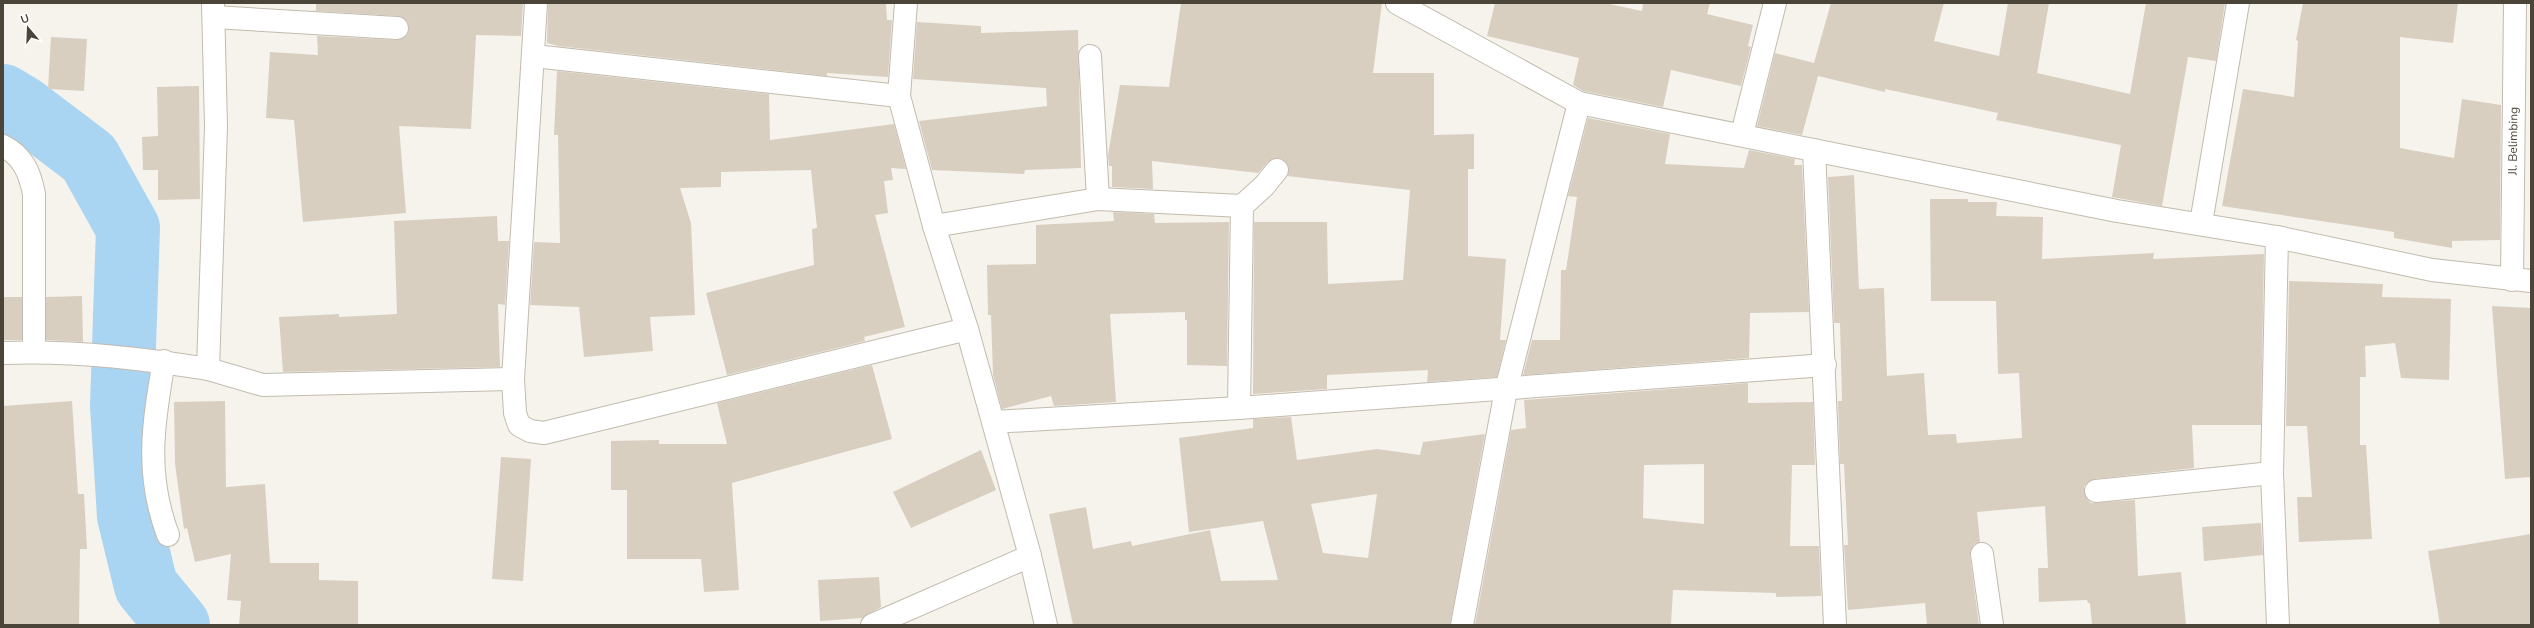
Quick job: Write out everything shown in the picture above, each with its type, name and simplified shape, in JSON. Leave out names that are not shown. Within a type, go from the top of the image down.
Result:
[{"type":"street","points":[[536,3],[534,56],[513,379],[515,413],[519,425],[530,431],[544,433],[967,329]]},
{"type":"street","points":[[906,3],[899,96],[934,226],[967,329],[993,422],[1030,556],[1046,625]]},
{"type":"street","points":[[1397,3],[1579,103],[1742,134],[2117,211],[2201,223],[2277,237],[2432,270],[2522,280]]},
{"type":"street","points":[[1742,134],[1775,3]]},
{"type":"street","points":[[2201,223],[2238,3]]},
{"type":"street","name":"Jl. Belimbing","points":[[2515,3],[2522,280]]},
{"type":"street","points":[[208,369],[216,127],[213,10],[397,28]]},
{"type":"street","points":[[534,56],[899,96]]},
{"type":"street","points":[[1090,56],[1098,200]]},
{"type":"street","points":[[1462,625],[1506,390],[1579,103]]},
{"type":"street","points":[[3,146],[24,163],[31,177],[34,194],[34,352]]},
{"type":"street","points":[[1814,150],[1825,365],[1835,625]]},
{"type":"street","points":[[934,226],[1098,200],[1242,206],[1264,186],[1277,170]]},
{"type":"street","points":[[1239,408],[1242,206]]},
{"type":"street","points":[[2277,237],[2272,473],[2278,625]]},
{"type":"street","points":[[3,353],[34,352],[157,360],[208,369],[264,384],[513,379]]},
{"type":"street","points":[[157,360],[152,452],[159,511],[168,535]]},
{"type":"street","points":[[993,422],[1239,408],[1506,390],[1825,365]]},
{"type":"street","points":[[2096,491],[2272,473]]},
{"type":"street","points":[[1982,554],[1992,625]]},
{"type":"street","points":[[872,625],[1030,556]]},
{"type":"building","points":[[316,3],[523,3],[521,36],[476,35],[471,129],[399,126],[406,213],[303,222],[294,120],[266,118],[270,52],[318,55],[317,36],[397,40],[407,35],[409,28],[408,22],[398,16],[316,11]]},
{"type":"building","points":[[548,3],[886,3],[887,20],[892,20],[888,77],[827,73],[827,76],[558,46],[547,43]]},
{"type":"building","points":[[1181,3],[1382,3],[1373,73],[1434,73],[1434,135],[1474,134],[1474,169],[1468,169],[1468,256],[1506,259],[1500,340],[1506,340],[1497,377],[1427,382],[1428,370],[1327,375],[1327,389],[1253,394],[1254,222],[1327,222],[1328,284],[1403,280],[1410,190],[1287,176],[1288,165],[1279,158],[1268,162],[1258,173],[1152,161],[1153,189],[1112,187],[1112,166],[1109,166],[1108,155],[1120,85],[1169,87]]},
{"type":"building","points":[[1495,3],[1605,3],[1642,11],[1643,3],[1710,3],[1707,14],[1753,25],[1748,46],[1751,47],[1741,86],[1671,70],[1663,107],[1583,91],[1573,85],[1579,58],[1487,36]]},
{"type":"building","points":[[1831,3],[1944,3],[1934,41],[1999,56],[2008,3],[2049,3],[2037,73],[2130,94],[2146,3],[2225,3],[2216,61],[2188,57],[2162,206],[2112,197],[2121,145],[1996,120],[1998,113],[1885,89],[1885,92],[1818,76],[1802,135],[1757,126],[1775,53],[1814,63]]},
{"type":"building","points":[[2303,3],[2458,3],[2453,43],[2400,37],[2400,148],[2454,158],[2462,99],[2501,105],[2500,240],[2452,241],[2452,248],[2394,238],[2394,232],[2222,206],[2243,89],[2294,97],[2298,41],[2296,40]]},
{"type":"building","points":[[917,22],[981,26],[981,33],[1078,30],[1081,168],[1025,170],[1024,174],[932,170],[919,121],[1047,106],[1046,88],[913,79]]},
{"type":"building","points":[[51,37],[87,39],[84,91],[48,89]]},
{"type":"building","points":[[557,71],[769,94],[770,140],[894,124],[906,169],[891,168],[893,180],[884,181],[888,213],[875,215],[905,327],[864,337],[865,341],[727,375],[706,293],[814,265],[812,229],[817,228],[811,170],[721,172],[721,187],[680,188],[691,223],[695,315],[650,317],[653,351],[584,357],[579,307],[530,305],[534,242],[560,243],[558,135],[554,135]]},
{"type":"building","points":[[199,86],[200,199],[158,200],[158,170],[143,170],[142,137],[158,136],[157,87]]},
{"type":"building","points":[[1588,118],[1670,134],[1665,164],[1744,168],[1749,150],[1795,159],[1794,165],[1802,165],[1809,312],[1750,313],[1749,358],[1523,375],[1532,340],[1560,340],[1561,270],[1566,270],[1577,197],[1568,196]]},
{"type":"building","points":[[1854,175],[1859,289],[1884,288],[1887,376],[1924,373],[1928,435],[1956,434],[1957,443],[2022,438],[2019,373],[1998,374],[1996,301],[1931,301],[1930,199],[1968,199],[1968,202],[1997,202],[1996,216],[2043,217],[2042,259],[2154,253],[2153,259],[2264,254],[2261,425],[2192,425],[2194,468],[2095,479],[2084,486],[2086,498],[2091,503],[2135,500],[2138,576],[2181,572],[2186,625],[2092,625],[2090,603],[2088,603],[2087,600],[2039,602],[2038,568],[2048,568],[2045,506],[1977,512],[1980,542],[1974,544],[1970,556],[1979,625],[1927,625],[1925,603],[1848,610],[1844,545],[1848,545],[1844,464],[1840,464],[1838,401],[1842,401],[1840,323],[1834,323],[1828,177]]},
{"type":"building","points":[[1113,212],[1154,214],[1155,223],[1229,222],[1227,366],[1187,365],[1187,320],[1185,320],[1185,312],[1110,314],[1116,402],[1054,406],[1051,396],[1002,409],[993,375],[991,315],[988,315],[987,265],[1036,264],[1036,225],[1114,221]]},
{"type":"building","points":[[497,216],[498,241],[509,241],[505,305],[498,304],[500,367],[283,372],[279,317],[339,314],[339,317],[397,314],[394,221]]},
{"type":"building","points":[[2289,281],[2383,284],[2382,297],[2451,299],[2449,380],[2401,378],[2395,343],[2365,346],[2366,377],[2360,377],[2360,445],[2366,445],[2372,539],[2299,542],[2297,497],[2312,497],[2307,426],[2286,426]]},
{"type":"building","points":[[82,296],[83,342],[46,340],[46,297]]},
{"type":"building","points":[[3,297],[22,297],[22,340],[3,340]]},
{"type":"building","points":[[2492,306],[2531,308],[2531,477],[2505,479]]},
{"type":"building","points":[[872,365],[892,439],[732,483],[739,590],[704,592],[701,559],[627,559],[627,490],[611,490],[611,441],[659,440],[659,444],[727,444],[717,403]]},
{"type":"building","points":[[1748,383],[1748,403],[1813,402],[1815,465],[1792,465],[1790,546],[1819,546],[1821,596],[1776,597],[1776,593],[1673,590],[1671,625],[1475,625],[1511,430],[1526,428],[1524,400]],"holes":[[[1704,464],[1704,524],[1643,518],[1644,465]]]},
{"type":"building","points":[[72,401],[78,494],[84,494],[87,549],[80,549],[79,625],[3,625],[3,406]]},
{"type":"building","points":[[225,401],[226,487],[265,484],[270,563],[319,563],[319,580],[358,581],[358,624],[239,625],[241,601],[227,600],[231,554],[195,562],[187,528],[184,529],[175,464],[174,402]]},
{"type":"building","points":[[1291,417],[1297,460],[1377,449],[1420,455],[1423,442],[1485,434],[1450,625],[1073,625],[1049,514],[1086,507],[1093,549],[1131,541],[1132,546],[1210,530],[1221,581],[1278,580],[1263,521],[1189,532],[1179,438],[1253,428],[1253,419]],"holes":[[[1377,494],[1368,558],[1323,553],[1311,504]]]},
{"type":"building","points":[[981,450],[996,490],[911,528],[893,492]]},
{"type":"building","points":[[501,457],[531,459],[523,581],[492,579]]},
{"type":"building","points":[[2261,523],[2263,555],[2204,561],[2202,527]]},
{"type":"building","points":[[2531,534],[2531,625],[2440,625],[2428,551]]},
{"type":"building","points":[[879,577],[881,607],[862,618],[820,621],[818,580]]},
{"type":"waterway","points":[[3,96],[23,108],[89,158],[128,228],[122,406],[129,516],[146,586],[178,625]]}]
